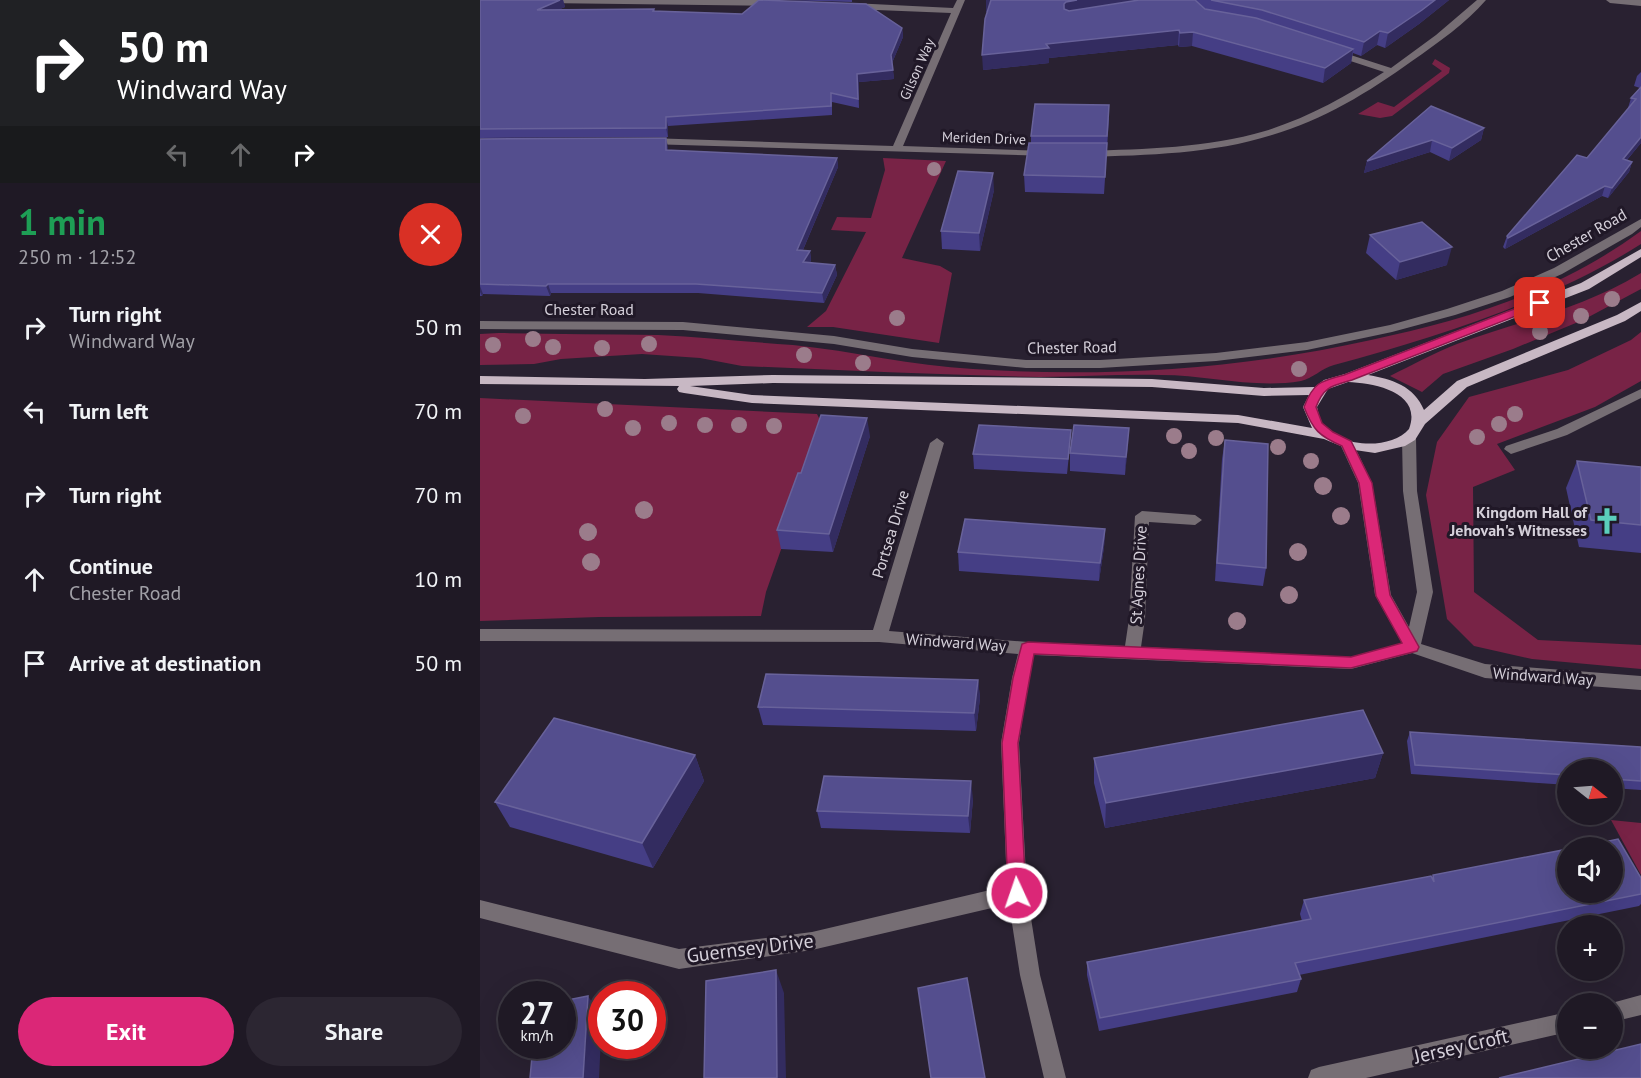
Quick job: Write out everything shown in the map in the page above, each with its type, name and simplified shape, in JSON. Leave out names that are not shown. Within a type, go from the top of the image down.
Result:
[{"type":"main road","points":[[480,380],[645,383],[773,379],[1140,383],[1264,392],[1316,391],[1329,382],[1348,378],[1585,286],[1641,252]]},
{"type":"main road","points":[[1316,391],[1310,407],[1317,424],[1329,435],[1347,444],[1369,448],[1386,447],[1409,438],[1420,421],[1462,384],[1621,318],[1641,306]]},
{"type":"main road","points":[[1348,378],[1381,381],[1397,388],[1413,402],[1420,421]]},
{"type":"main road","points":[[645,383],[752,399],[1238,418],[1329,435]]},
{"type":"street","points":[[531,0],[687,0],[780,3]]},
{"type":"street","name":"Gilson Way","points":[[897,148],[961,0]]},
{"type":"street","points":[[1077,154],[1134,153],[1195,147],[1242,139],[1291,125],[1343,102],[1391,71],[1462,18],[1482,0]]},
{"type":"street","points":[[1610,0],[1641,3]]},
{"type":"street","points":[[838,5],[957,11]]},
{"type":"street","points":[[1324,49],[1391,71]]},
{"type":"street","name":"Meriden Drive","points":[[639,141],[1053,154]]},
{"type":"street","name":"Chester Road","points":[[480,325],[684,326],[834,340],[912,353],[1026,364],[1100,364],[1216,357],[1307,346],[1392,328],[1451,312],[1506,294],[1558,271],[1628,232],[1641,222]]},
{"type":"street","points":[[1511,449],[1562,432],[1641,393]]},
{"type":"street","points":[[1409,438],[1410,491],[1425,592],[1412,647]]},
{"type":"street","name":"Portsea Drive","points":[[879,636],[937,443]]},
{"type":"street","points":[[1347,444],[1365,483],[1383,596],[1412,647]]},
{"type":"street","name":"St Agnes Drive","points":[[1132,652],[1139,589],[1142,516],[1195,520]]},
{"type":"street","name":"Windward Way","points":[[480,635],[879,636],[1028,648],[1351,663],[1412,647],[1485,671],[1641,683]]},
{"type":"street","points":[[1028,648],[1020,678],[1010,743],[1017,893],[1030,975],[1055,1078]]},
{"type":"street","name":"Guernsey Drive","points":[[481,911],[679,959],[812,941],[1017,893]]},
{"type":"street","points":[[1623,1009],[1641,1005]]},
{"type":"street","name":"Jersey Croft","points":[[1319,1078],[1557,1024]]},
{"type":"shaded area","points":[[1435,59],[1450,68],[1449,73],[1392,116],[1380,118],[1358,114],[1378,102],[1394,107],[1442,71],[1432,64]]},
{"type":"shaded area","points":[[883,158],[946,161],[902,258],[940,266],[952,273],[939,343],[833,327],[807,327],[826,311],[866,232],[831,230],[837,217],[871,218],[885,170]]},
{"type":"shaded area","points":[[1641,231],[1641,244],[1607,264],[1532,300],[1452,330],[1330,366],[1301,381],[1248,383],[1161,375],[1040,377],[928,374],[742,366],[700,358],[642,354],[561,359],[534,364],[480,365],[480,334],[499,333],[692,337],[793,345],[950,367],[1023,372],[1173,369],[1223,364],[1322,350],[1407,332],[1478,312],[1546,286],[1579,270]]},
{"type":"shaded area","points":[[1641,273],[1641,289],[1583,320],[1513,349],[1443,374],[1422,392],[1390,376],[1457,344],[1596,296]]},
{"type":"shaded area","points":[[1641,332],[1641,381],[1595,407],[1497,444],[1515,470],[1473,487],[1474,592],[1538,640],[1641,645],[1641,669],[1532,659],[1474,646],[1447,619],[1426,495],[1437,442],[1469,397],[1568,370],[1631,340]]},
{"type":"shaded area","points":[[480,398],[817,414],[824,428],[766,592],[761,616],[599,617],[480,621]]},
{"type":"shaded area","points":[[1623,821],[1641,823],[1641,875],[1623,842],[1623,837],[1620,837],[1614,825],[1623,825]]},
{"type":"building","points":[[480,0],[560,0],[537,10],[654,9],[653,11],[742,14],[759,0],[866,4],[902,28],[891,55],[893,70],[857,74],[858,99],[831,93],[831,106],[666,117],[666,128],[480,129]]},
{"type":"building","points":[[991,0],[1077,0],[1064,4],[1064,9],[1069,11],[1139,0],[1195,0],[1205,9],[1256,18],[1353,49],[1325,68],[1193,32],[1180,33],[1179,30],[1046,44],[1049,48],[982,55],[985,19]]},
{"type":"building","points":[[1211,0],[1435,0],[1388,33],[1380,31],[1364,42],[1262,10]]},
{"type":"building","points":[[1641,87],[1641,137],[1623,159],[1632,162],[1612,188],[1605,186],[1508,238],[1507,236],[1577,155],[1587,158],[1636,99],[1631,98]]},
{"type":"building","points":[[1035,104],[1109,105],[1107,136],[1031,136]]},
{"type":"building","points":[[1431,106],[1484,128],[1452,148],[1432,140],[1367,161]]},
{"type":"building","points":[[666,138],[666,150],[837,158],[797,250],[810,251],[803,262],[835,265],[822,293],[696,284],[548,284],[546,286],[480,284],[480,139]]},
{"type":"building","points":[[1029,143],[1107,143],[1105,177],[1024,175]]},
{"type":"building","points":[[958,171],[993,173],[979,233],[941,231]]},
{"type":"building","points":[[1422,222],[1452,247],[1400,262],[1370,235]]},
{"type":"building","points":[[821,415],[867,418],[829,534],[777,530],[798,473],[801,473]]},
{"type":"building","points":[[979,425],[1071,430],[1068,459],[973,454]]},
{"type":"building","points":[[1074,425],[1129,428],[1126,457],[1070,453]]},
{"type":"building","points":[[1225,440],[1268,444],[1266,568],[1217,563]]},
{"type":"building","points":[[1577,461],[1641,467],[1641,525],[1591,520]]},
{"type":"building","points":[[965,519],[1105,529],[1100,563],[958,552]]},
{"type":"building","points":[[766,674],[978,680],[974,713],[758,707]]},
{"type":"building","points":[[1363,710],[1383,753],[1106,803],[1094,758]]},
{"type":"building","points":[[554,718],[695,755],[642,843],[495,802]]},
{"type":"building","points":[[1410,732],[1641,747],[1641,781],[1623,780],[1623,759],[1557,759],[1557,774],[1415,765]]},
{"type":"building","points":[[824,776],[971,781],[968,816],[817,811]]},
{"type":"building","points":[[1623,847],[1641,878],[1641,894],[1623,898]]},
{"type":"building","points":[[1557,851],[1557,903],[1596,903],[1295,963],[1301,979],[1100,1018],[1087,962],[1311,919],[1304,900],[1431,876],[1434,882],[1433,875]]},
{"type":"building","points":[[776,970],[777,1078],[704,1078],[706,981]]},
{"type":"building","points":[[967,978],[985,1078],[931,1078],[918,988]]},
{"type":"building","points":[[588,996],[583,1078],[530,1078],[532,1059],[576,1059],[576,998]]},
{"type":"building","points":[[1641,1044],[1641,1078],[1499,1078],[1578,1059],[1623,1059],[1623,1048]]},
{"type":"place","name":"Kingdom Hall of Jehovah's Witnesses","points":[[1607,521]]},
{"type":"route","points":[[1017,893],[1010,743],[1020,678],[1028,648],[1351,663],[1412,647],[1383,596],[1365,483],[1347,444],[1329,435],[1317,424],[1310,407],[1316,391],[1329,382],[1348,378],[1540,303]]}]
